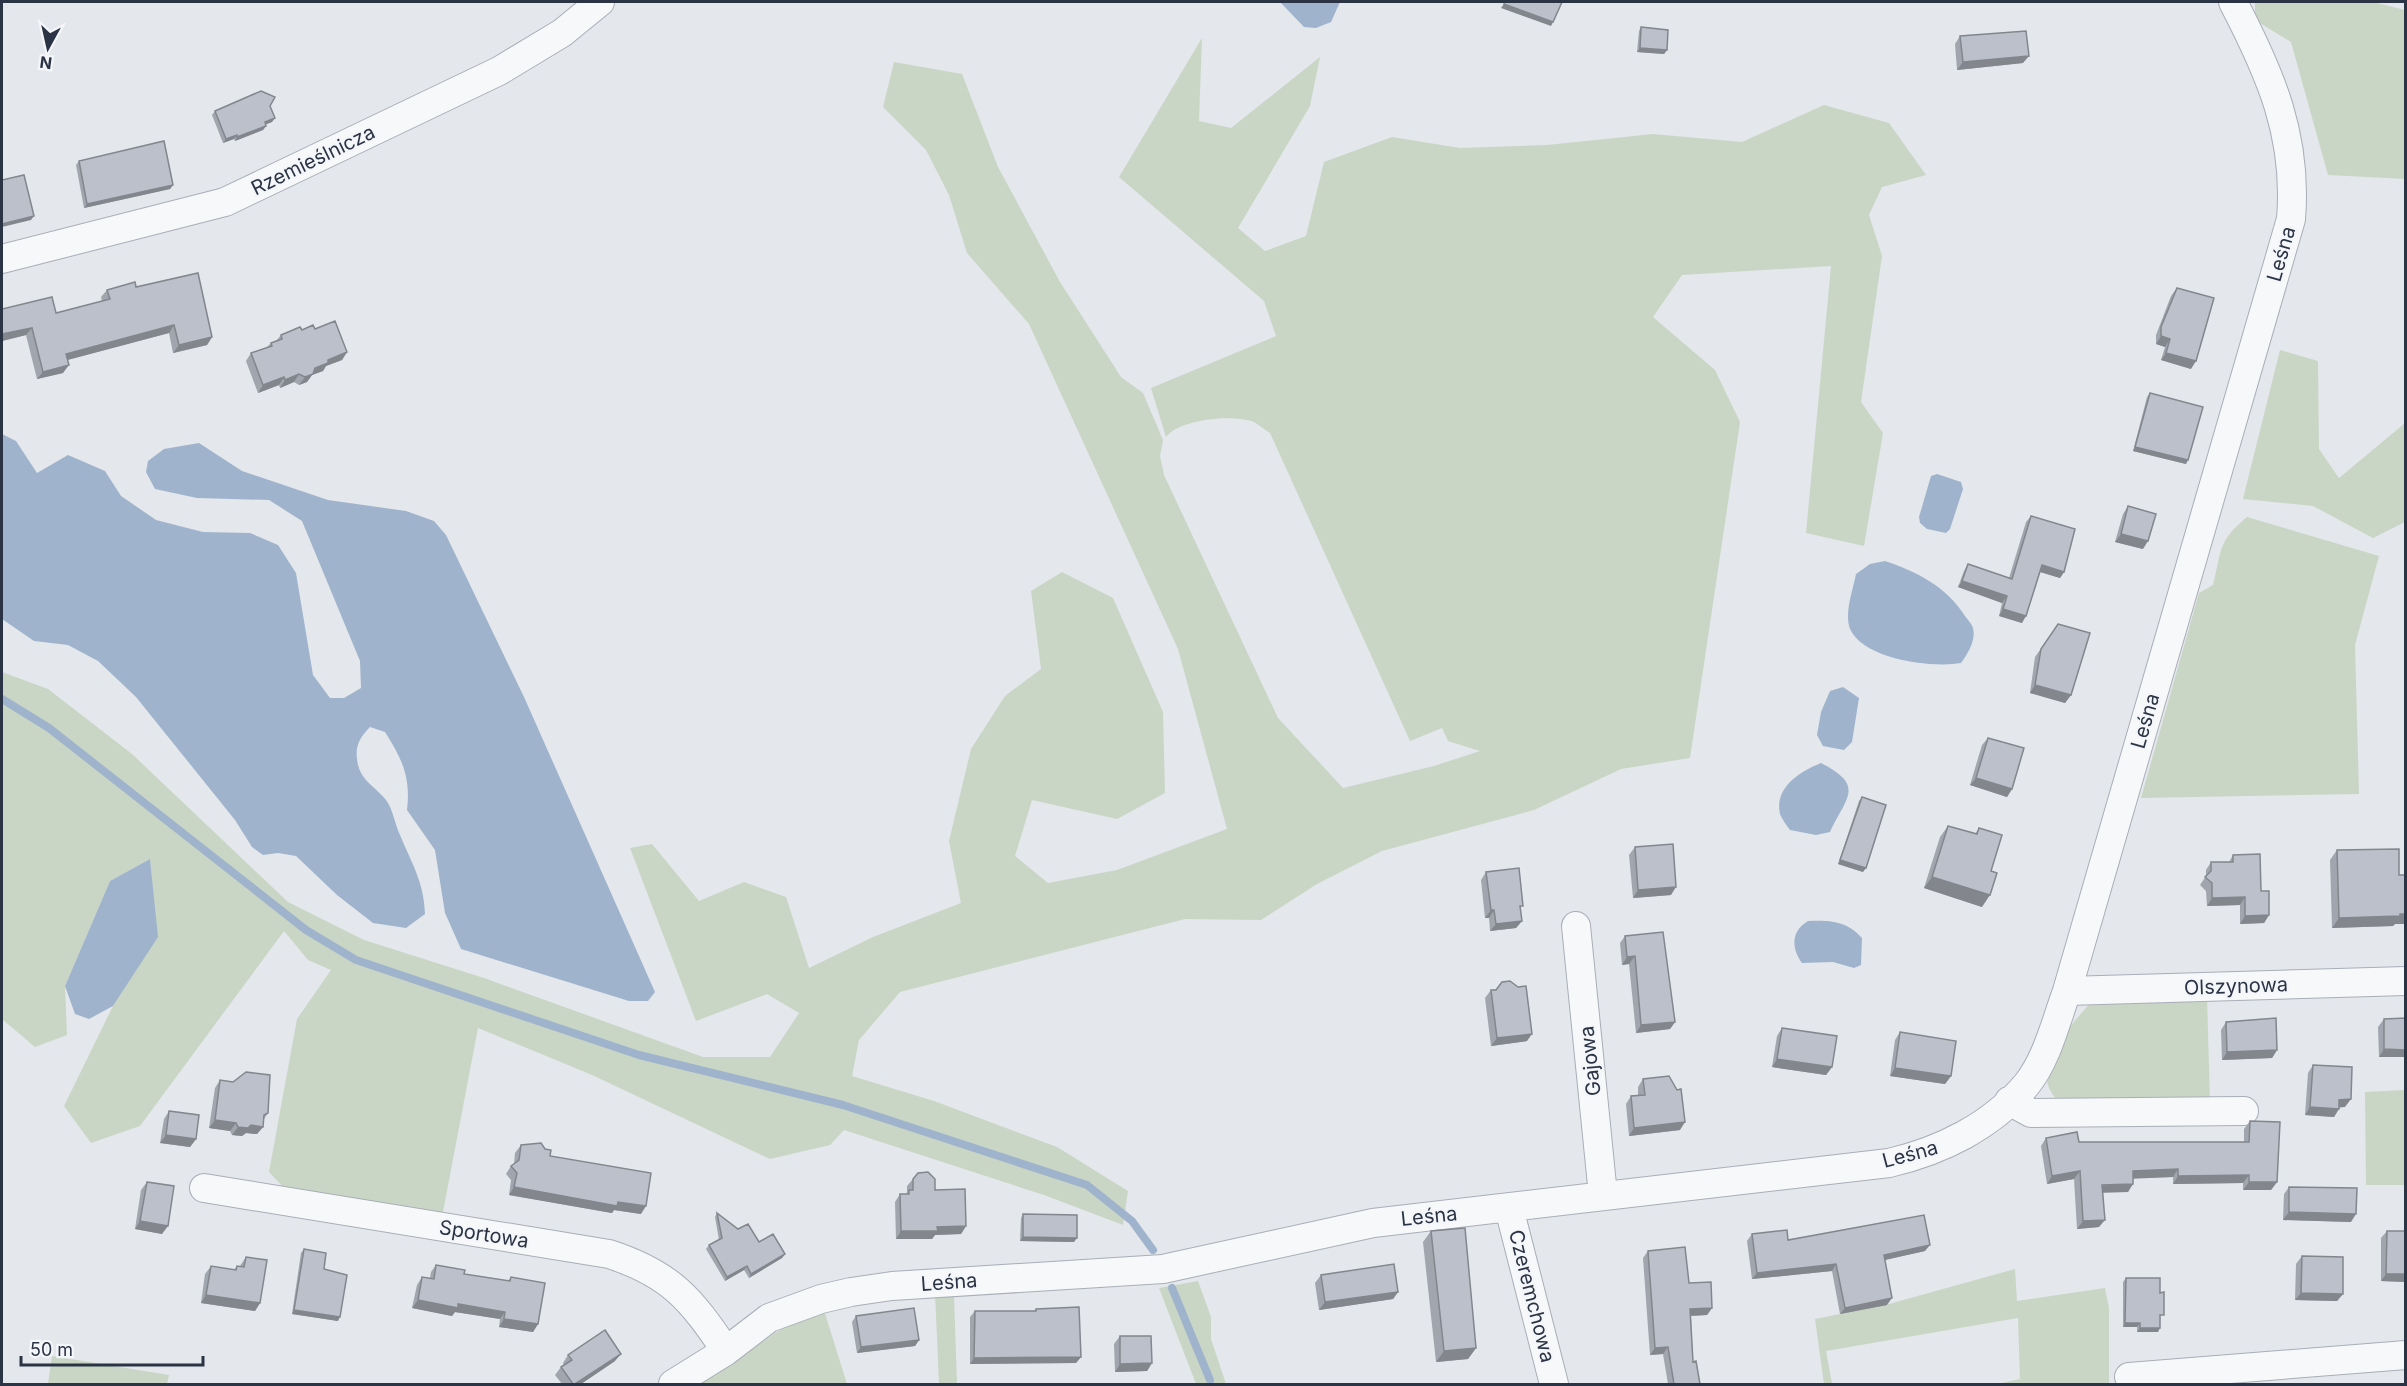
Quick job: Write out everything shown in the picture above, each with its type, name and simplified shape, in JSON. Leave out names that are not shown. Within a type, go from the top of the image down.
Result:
[{"type":"street","name":"Rzemieślnicza","points":[[2,259],[225,202],[499,71],[562,33],[600,2]]},
{"type":"street","name":"Leśna","points":[[673,1384],[726,1351],[769,1318],[821,1299],[851,1292],[891,1286],[1163,1269],[1373,1222],[1509,1208],[1908,1158],[1958,1139],[2009,1101],[2028,1083],[2049,1041],[2067,991],[2291,219],[2291,166],[2276,91],[2233,2]]},
{"type":"street","name":"Gajowa","points":[[1576,926],[1603,1196]]},
{"type":"street","name":"Olszynowa","points":[[2067,991],[2406,981]]},
{"type":"street","points":[[2009,1101],[2031,1113],[2244,1111]]},
{"type":"street","name":"Sportowa","points":[[204,1188],[609,1254],[637,1263],[665,1279],[691,1301],[726,1351]]},
{"type":"street","name":"Czeremchowa","points":[[1509,1208],[1554,1384]]},
{"type":"street","points":[[2129,1377],[2406,1355]]},
{"type":"green space","points":[[2255,2],[2373,2],[2405,10],[2405,179],[2328,175],[2291,42],[2255,20]]},
{"type":"green space","points":[[1202,38],[1199,121],[1231,128],[1320,57],[1310,106],[1238,228],[1265,251],[1306,236],[1324,162],[1392,137],[1460,148],[1547,145],[1653,134],[1742,142],[1824,105],[1889,123],[1926,175],[1882,187],[1869,215],[1882,256],[1861,402],[1883,433],[1864,546],[1806,533],[1831,266],[1682,275],[1653,317],[1715,370],[1740,422],[1690,758],[1621,769],[1534,810],[1382,851],[1317,884],[1261,920],[1185,919],[900,992],[859,1040],[852,1076],[934,1101],[1057,1147],[1128,1191],[1123,1225],[1044,1195],[844,1130],[830,1145],[770,1159],[592,1075],[478,1028],[442,1217],[287,1191],[269,1172],[297,1019],[331,970],[308,960],[284,931],[140,1126],[91,1143],[64,1106],[113,1006],[157,937],[150,859],[110,881],[65,986],[67,1035],[35,1047],[2,1019],[2,672],[48,689],[132,754],[288,902],[364,940],[484,978],[703,1057],[770,1057],[799,1013],[767,994],[696,1021],[630,848],[652,844],[699,901],[744,882],[786,897],[809,968],[873,937],[961,903],[949,841],[971,749],[1005,696],[1041,669],[1031,591],[1062,572],[1113,598],[1163,712],[1165,793],[1117,819],[1032,800],[1015,856],[1048,883],[1117,870],[1227,829],[1178,649],[1029,324],[967,253],[949,195],[926,150],[883,107],[894,62],[962,74],[998,167],[1060,282],[1121,377],[1143,393],[1163,440],[1160,456],[1164,475],[1278,718],[1343,788],[1434,766],[1480,751],[1448,741],[1442,728],[1410,741],[1270,433],[1254,422],[1221,418],[1194,422],[1173,431],[1166,437],[1151,388],[1276,336],[1264,301],[1119,177]]},
{"type":"green space","points":[[2280,350],[2318,361],[2319,449],[2339,478],[2405,423],[2405,522],[2373,538],[2313,506],[2243,499]]},
{"type":"green space","points":[[2247,517],[2379,556],[2355,645],[2359,794],[2141,798],[2199,593],[2213,585],[2225,540]]},
{"type":"green space","points":[[2207,997],[2210,1101],[2061,1103],[2051,1091],[2047,1078],[2049,1064],[2055,1050],[2063,1035],[2094,999]]},
{"type":"green space","points":[[2405,1090],[2405,1185],[2366,1185],[2365,1092]]},
{"type":"green space","points":[[2015,1269],[2017,1301],[2105,1288],[2109,1308],[2109,1384],[1997,1384],[2020,1379],[2018,1318],[1826,1351],[1832,1384],[1824,1384],[1815,1319],[1889,1304]]},
{"type":"green space","points":[[1198,1281],[1211,1317],[1211,1339],[1226,1384],[1196,1384],[1159,1288]]},
{"type":"green space","points":[[935,1293],[954,1295],[957,1384],[939,1384]]},
{"type":"green space","points":[[823,1307],[847,1384],[701,1384],[775,1333]]},
{"type":"green space","points":[[52,1356],[169,1375],[167,1384],[48,1384]]},
{"type":"water","points":[[1280,2],[1340,2],[1331,22],[1316,28],[1304,27]]},
{"type":"water","points":[[2,434],[16,441],[37,473],[68,455],[105,471],[121,496],[156,520],[203,532],[250,533],[278,545],[296,573],[313,675],[330,698],[344,698],[361,688],[360,661],[302,521],[269,500],[197,498],[155,489],[146,472],[148,461],[164,449],[199,443],[242,471],[328,500],[406,511],[434,521],[446,535],[524,697],[655,992],[648,1001],[629,1001],[461,949],[445,913],[435,850],[407,810],[408,788],[404,769],[385,732],[370,727],[364,734],[357,749],[358,766],[364,778],[386,800],[390,808],[420,883],[425,914],[406,928],[373,923],[337,895],[296,856],[278,853],[263,855],[252,847],[235,820],[136,697],[98,661],[68,645],[34,641],[2,619]]},
{"type":"water","points":[[1937,474],[1961,482],[1963,489],[1950,529],[1946,533],[1927,529],[1920,523],[1919,517],[1931,476]]},
{"type":"water","points":[[1885,561],[1908,570],[1940,588],[1972,625],[1974,633],[1971,647],[1961,663],[1934,664],[1900,660],[1869,648],[1858,640],[1848,623],[1856,574],[1870,564]]},
{"type":"water","points":[[1843,687],[1859,698],[1852,742],[1844,750],[1823,746],[1817,735],[1821,712],[1830,691]]},
{"type":"water","points":[[1821,763],[1844,779],[1848,786],[1846,801],[1830,832],[1816,835],[1790,830],[1780,814],[1781,796],[1791,781]]},
{"type":"water","points":[[150,859],[158,937],[113,1006],[89,1019],[75,1014],[65,986],[110,881]]},
{"type":"water","points":[[1808,921],[1838,923],[1856,932],[1862,938],[1861,965],[1854,968],[1833,962],[1802,963],[1796,952],[1794,940],[1798,930]]},
{"type":"building","points":[[1505,2],[1562,2],[1553,22],[1504,4]]},
{"type":"building","points":[[1641,27],[1668,30],[1667,50],[1640,48]]},
{"type":"building","points":[[2026,31],[2029,56],[1963,62],[1960,36]]},
{"type":"building","points":[[261,91],[275,97],[270,106],[275,118],[265,122],[266,126],[226,139],[215,111]]},
{"type":"building","points":[[164,141],[173,185],[87,204],[79,161]]},
{"type":"building","points":[[24,175],[34,216],[2,224],[2,180]]},
{"type":"building","points":[[198,273],[212,337],[179,345],[174,325],[66,354],[69,365],[43,372],[32,328],[2,334],[2,309],[52,297],[56,313],[110,299],[107,290],[135,282],[136,287]]},
{"type":"building","points":[[2177,288],[2214,298],[2196,361],[2166,353],[2170,339],[2161,336],[2161,327]]},
{"type":"building","points":[[335,321],[347,352],[315,368],[313,374],[305,377],[299,374],[285,380],[284,377],[263,385],[251,353],[272,346],[271,343],[282,339],[281,335],[300,327],[302,330],[313,325],[315,329]]},
{"type":"building","points":[[2150,393],[2203,407],[2188,460],[2135,447]]},
{"type":"building","points":[[2128,506],[2156,514],[2148,541],[2121,534]]},
{"type":"building","points":[[2031,516],[2075,529],[2064,572],[2042,565],[2026,616],[2003,609],[2007,596],[1962,581],[1968,564],[2012,579]]},
{"type":"building","points":[[2058,624],[2090,633],[2071,695],[2035,685],[2041,649]]},
{"type":"building","points":[[1988,738],[2024,748],[2012,789],[1976,778]]},
{"type":"building","points":[[1862,797],[1886,805],[1866,868],[1840,860]]},
{"type":"building","points":[[1948,826],[1977,834],[1979,828],[2002,835],[1991,871],[1997,873],[1990,895],[1932,877]]},
{"type":"building","points":[[1673,844],[1676,887],[1638,890],[1635,847]]},
{"type":"building","points":[[2399,849],[2399,875],[2406,875],[2406,914],[2339,918],[2337,850]]},
{"type":"building","points":[[2260,854],[2261,891],[2269,891],[2269,915],[2245,916],[2245,897],[2212,898],[2212,883],[2205,877],[2211,871],[2211,862],[2233,862],[2233,855]]},
{"type":"building","points":[[1519,868],[1523,906],[1520,906],[1522,921],[1496,924],[1494,910],[1491,910],[1486,872]]},
{"type":"building","points":[[1663,932],[1675,1022],[1641,1025],[1635,956],[1627,957],[1625,936]]},
{"type":"building","points":[[1510,981],[1518,987],[1526,986],[1532,1034],[1497,1038],[1491,990],[1496,990],[1502,982]]},
{"type":"building","points":[[2276,1018],[2277,1050],[2227,1052],[2226,1022]]},
{"type":"building","points":[[2406,1018],[2406,1050],[2384,1049],[2384,1019]]},
{"type":"building","points":[[1782,1028],[1837,1036],[1832,1067],[1777,1059]]},
{"type":"building","points":[[1900,1032],[1956,1041],[1951,1076],[1895,1068]]},
{"type":"building","points":[[2313,1065],[2352,1067],[2351,1099],[2339,1100],[2339,1109],[2310,1107]]},
{"type":"building","points":[[246,1072],[270,1075],[268,1113],[264,1115],[263,1127],[251,1125],[248,1128],[238,1127],[236,1123],[215,1120],[220,1080],[233,1082]]},
{"type":"building","points":[[1669,1076],[1677,1090],[1681,1089],[1685,1122],[1634,1128],[1631,1096],[1645,1095],[1643,1079]]},
{"type":"building","points":[[169,1111],[199,1115],[196,1139],[166,1135]]},
{"type":"building","points":[[2250,1121],[2280,1122],[2277,1182],[2249,1182],[2249,1175],[2178,1176],[2178,1169],[2133,1171],[2133,1184],[2102,1185],[2105,1220],[2083,1221],[2080,1171],[2052,1176],[2046,1138],[2077,1132],[2079,1142],[2249,1142]]},
{"type":"building","points":[[541,1143],[545,1149],[551,1150],[550,1156],[651,1173],[646,1206],[618,1202],[617,1206],[514,1187],[517,1173],[511,1166],[519,1160],[521,1145]]},
{"type":"building","points":[[928,1172],[935,1179],[935,1190],[965,1189],[966,1226],[937,1227],[938,1231],[901,1231],[900,1194],[909,1194],[909,1190],[913,1190],[913,1179],[918,1173]]},
{"type":"building","points":[[147,1182],[174,1186],[168,1226],[140,1221]]},
{"type":"building","points":[[2289,1187],[2357,1188],[2356,1214],[2289,1212]]},
{"type":"building","points":[[717,1213],[738,1229],[748,1224],[759,1242],[773,1234],[785,1254],[751,1274],[747,1266],[727,1277],[709,1245],[722,1238]]},
{"type":"building","points":[[1023,1214],[1077,1215],[1077,1238],[1023,1237]]},
{"type":"building","points":[[1924,1215],[1930,1245],[1884,1255],[1892,1298],[1845,1308],[1836,1264],[1757,1273],[1752,1234],[1787,1230],[1788,1240]]},
{"type":"building","points":[[1465,1228],[1476,1348],[1444,1351],[1431,1231]]},
{"type":"building","points":[[2387,1231],[2406,1231],[2406,1274],[2386,1274]]},
{"type":"building","points":[[1685,1247],[1689,1283],[1711,1282],[1712,1308],[1690,1309],[1693,1362],[1696,1361],[1700,1384],[1674,1384],[1668,1347],[1655,1348],[1648,1251]]},
{"type":"building","points":[[304,1249],[326,1253],[324,1269],[347,1275],[340,1317],[294,1310]]},
{"type":"building","points":[[2302,1256],[2343,1257],[2343,1294],[2301,1293]]},
{"type":"building","points":[[246,1257],[267,1260],[260,1303],[206,1295],[211,1266],[236,1270],[237,1266],[244,1267]]},
{"type":"building","points":[[1394,1264],[1398,1292],[1325,1302],[1321,1275]]},
{"type":"building","points":[[436,1265],[465,1270],[464,1274],[510,1281],[511,1277],[545,1283],[538,1324],[504,1319],[505,1312],[458,1304],[458,1308],[418,1300],[422,1277],[434,1279]]},
{"type":"building","points":[[2126,1278],[2160,1278],[2160,1293],[2164,1292],[2164,1315],[2160,1315],[2160,1328],[2140,1328],[2140,1323],[2125,1323]]},
{"type":"building","points":[[1079,1307],[1081,1357],[974,1358],[975,1311],[1036,1311],[1036,1309]]},
{"type":"building","points":[[914,1308],[919,1340],[861,1347],[856,1316]]},
{"type":"building","points":[[605,1330],[621,1354],[573,1384],[561,1367],[572,1360],[568,1355]]},
{"type":"building","points":[[1120,1336],[1151,1336],[1152,1363],[1120,1364]]},
{"type":"waterway","points":[[2,699],[49,728],[306,930],[356,960],[639,1055],[843,1105],[1087,1185],[1132,1221],[1153,1250]]},
{"type":"waterway","points":[[1172,1288],[1210,1380]]}]
